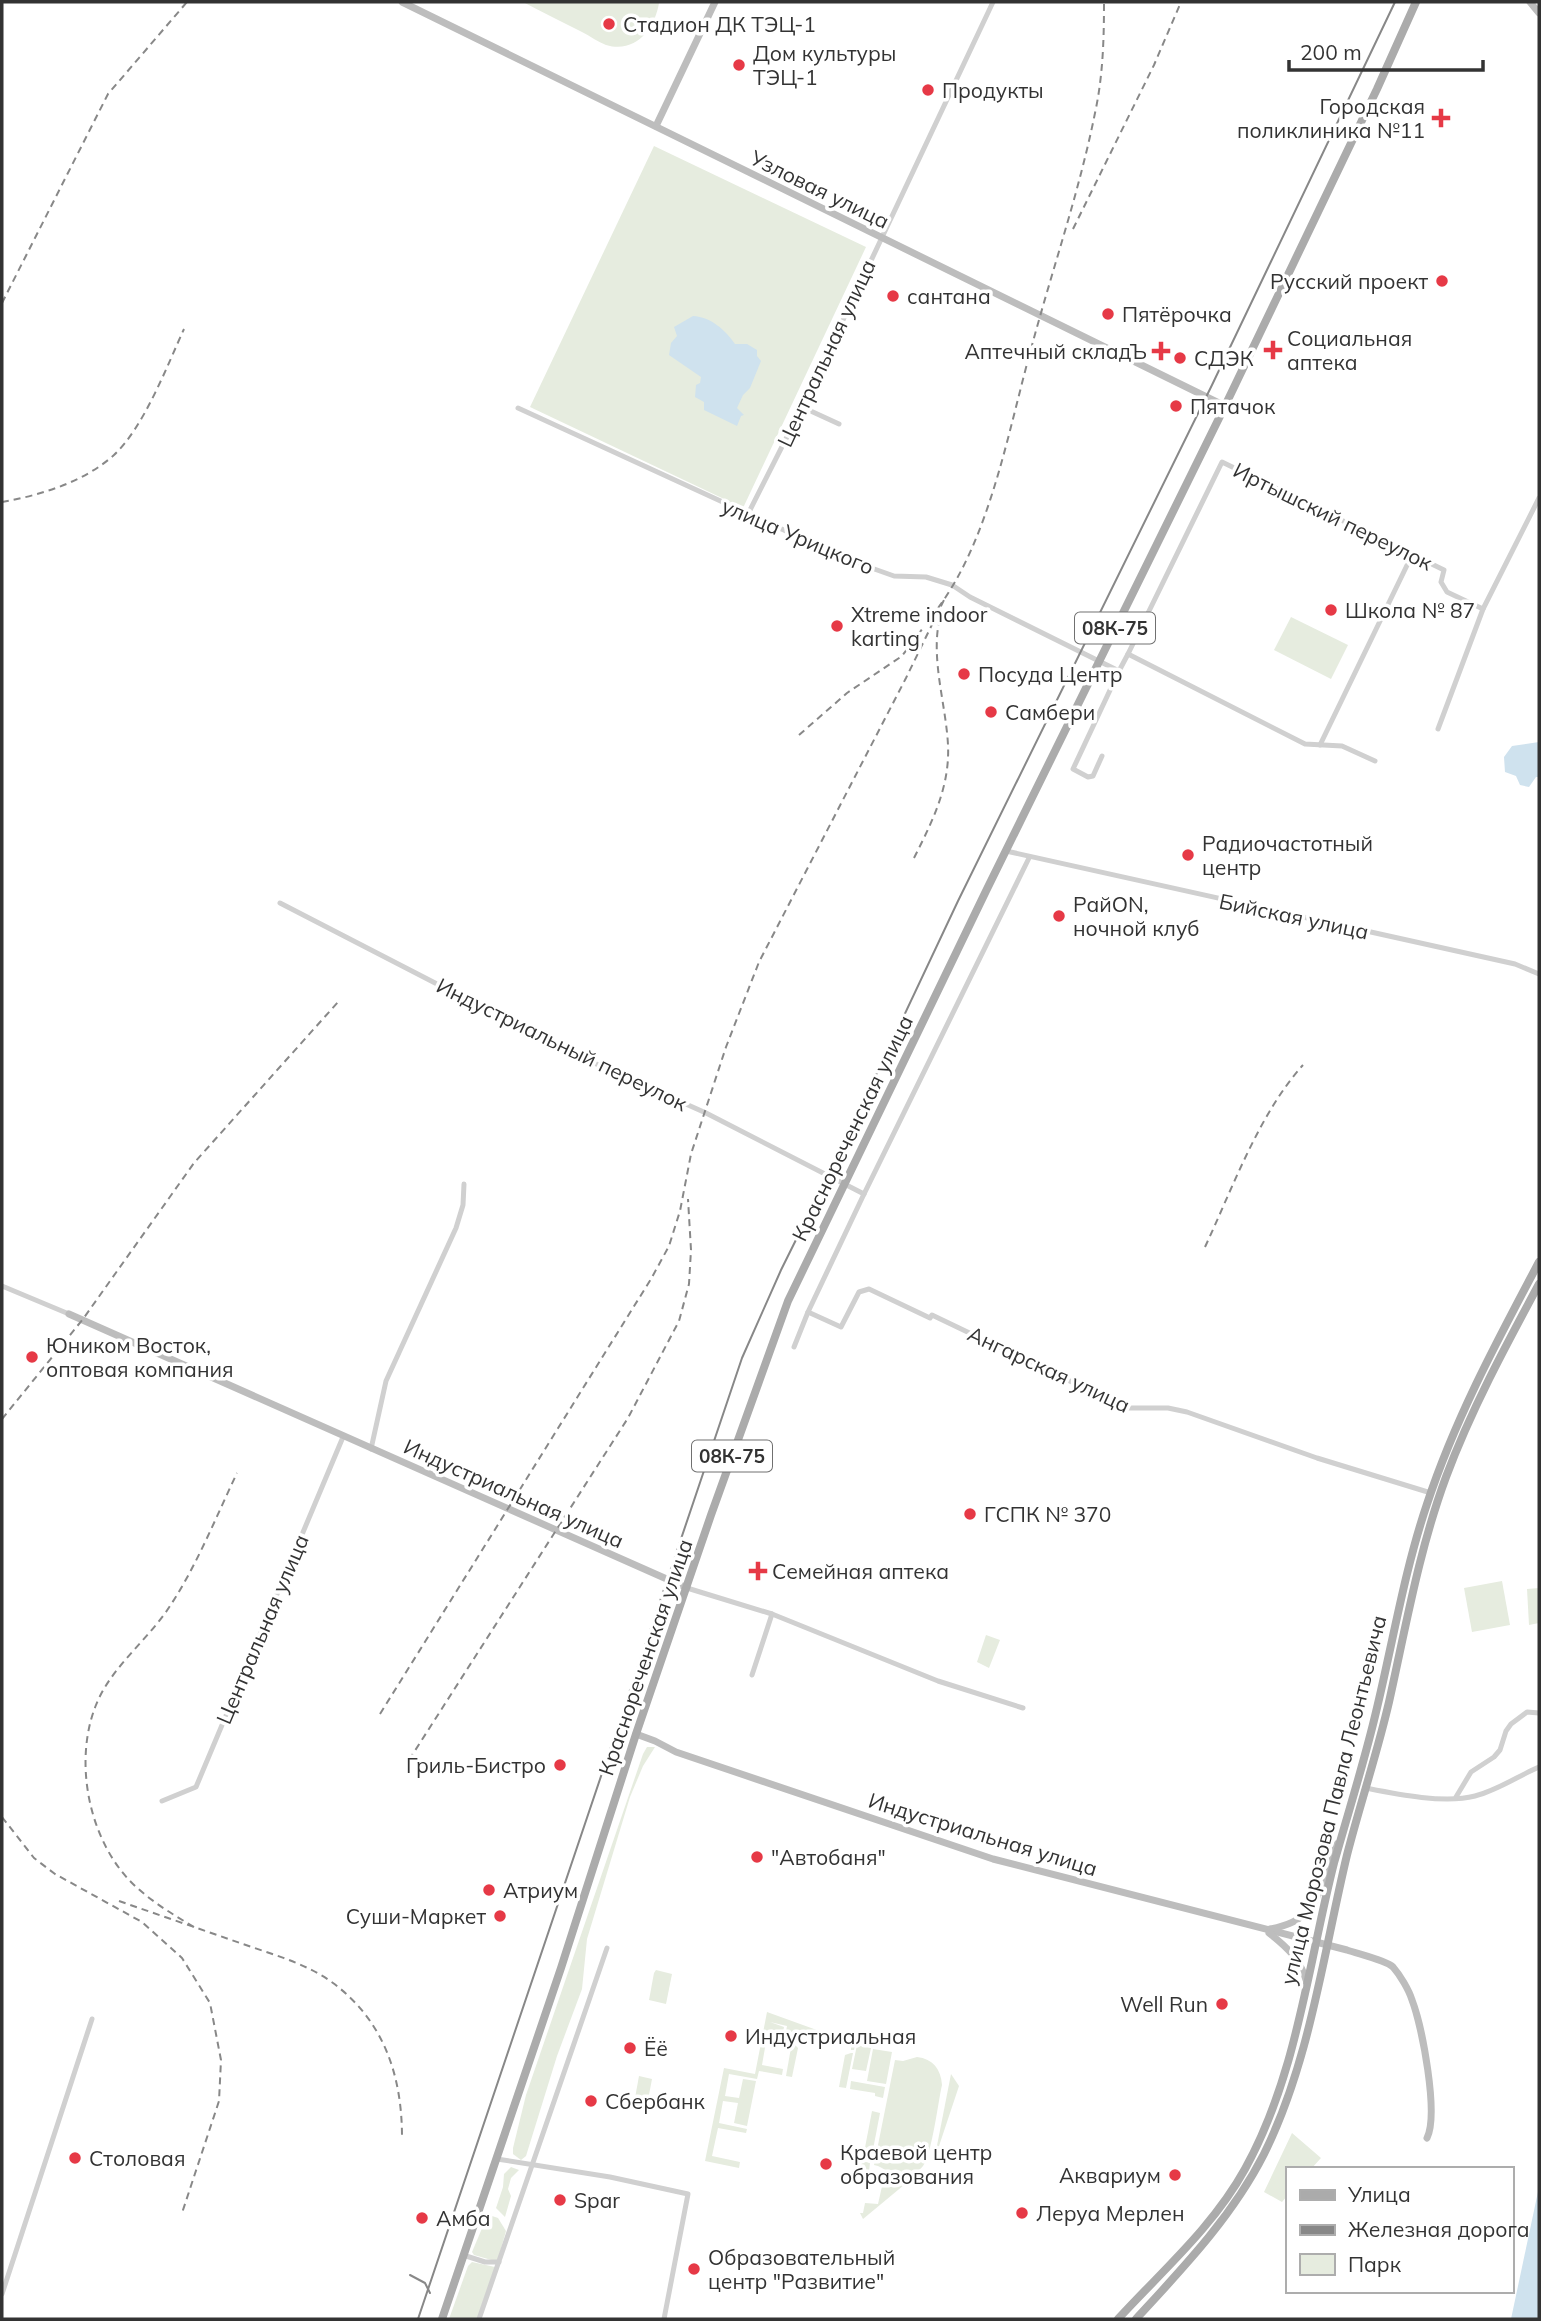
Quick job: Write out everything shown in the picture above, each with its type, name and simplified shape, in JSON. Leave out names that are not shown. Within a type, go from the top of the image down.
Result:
[{"type":"main road","name":"Краснореченская улица","points":[[442,2319],[636,1734],[788,1301],[1225,406],[1416,2]]},
{"type":"main road","name":"улица Морозова Павла Леонтьевича","points":[[1118,2319],[1202,2230],[1245,2169],[1268,2119],[1283,2078],[1343,1830],[1376,1714],[1407,1568],[1479,1377],[1539,1262]]},
{"type":"main road","name":"улица Морозова Павла Леонтьевича","points":[[1136,2319],[1215,2230],[1242,2192],[1265,2152],[1294,2077],[1348,1854],[1387,1712],[1435,1495],[1491,1375],[1539,1284]]},
{"type":"street","name":"Узловая улица","points":[[402,2],[1225,406]]},
{"type":"street","points":[[656,126],[715,2]]},
{"type":"street","name":"Центральная улица","points":[[748,514],[802,407],[993,2]]},
{"type":"street","points":[[1530,2],[1539,13]]},
{"type":"street","points":[[802,407],[839,424]]},
{"type":"street","name":"улица Урицкого","points":[[518,408],[849,560],[894,576],[926,577],[952,585],[1119,671]]},
{"type":"street","name":"Иртышский переулок","points":[[1128,654],[1222,462],[1444,570],[1441,582],[1447,592],[1483,609]]},
{"type":"street","points":[[1438,729],[1483,609],[1539,498]]},
{"type":"street","points":[[1320,745],[1412,555]]},
{"type":"street","points":[[1102,756],[1093,776],[1088,777],[1073,769],[1128,654],[1305,744],[1342,746],[1375,761]]},
{"type":"street","name":"Бийская улица","points":[[1006,851],[1516,964],[1539,974]]},
{"type":"street","points":[[794,1347],[864,1194],[1029,858]]},
{"type":"street","name":"Индустриальный переулок","points":[[280,903],[565,1050],[706,1113],[864,1194]]},
{"type":"street","points":[[372,1449],[386,1381],[456,1228],[463,1205],[464,1184]]},
{"type":"street","name":"Индустриальная улица","points":[[2,1286],[687,1588],[772,1614],[938,1681],[1023,1708]]},
{"type":"street","name":"Ангарская улица","points":[[808,1312],[841,1327],[859,1292],[869,1289],[930,1318],[932,1315],[1126,1408],[1176,1409],[1435,1495]]},
{"type":"street","name":"Центральная улица","points":[[162,1801],[196,1787],[343,1437]]},
{"type":"street","points":[[752,1675],[772,1614]]},
{"type":"street","points":[[1456,1797],[1471,1772],[1500,1750],[1511,1724],[1527,1713],[1539,1713]]},
{"type":"street","name":"Индустриальная улица","points":[[636,1734],[676,1752],[993,1859],[1327,1945],[1392,1966],[1412,2000],[1419,2026],[1431,2099],[1431,2127],[1427,2138]]},
{"type":"street","points":[[1366,1788],[1431,1797],[1473,1797],[1539,1767]]},
{"type":"street","points":[[1265,1930],[1294,1922],[1310,1910],[1316,1901],[1343,1830]]},
{"type":"street","points":[[1265,1930],[1288,1948],[1303,1968],[1307,1983],[1301,2007]]},
{"type":"street","points":[[479,2319],[607,1948]]},
{"type":"street","points":[[2,2294],[92,2019]]},
{"type":"street","points":[[497,2159],[610,2177],[688,2194],[664,2319]]},
{"type":"street","points":[[463,2255],[485,2262],[499,2262]]},
{"type":"green space","name":"Стадион ДК ТЭЦ-1","points":[[523,2],[659,3],[653,21],[642,37],[626,46],[617,47],[603,44]]},
{"type":"green space","points":[[654,146],[866,247],[743,508],[530,407]]},
{"type":"green space","points":[[1291,617],[1348,645],[1331,679],[1274,650]]},
{"type":"green space","points":[[1502,1581],[1510,1625],[1472,1632],[1464,1588]]},
{"type":"green space","points":[[1539,1588],[1539,1623],[1529,1625],[1527,1589]]},
{"type":"green space","points":[[986,1635],[1000,1640],[989,1668],[977,1662]]},
{"type":"green space","points":[[647,1747],[655,1747],[643,1766],[630,1797],[587,1939],[582,1989],[557,2056],[526,2156],[521,2160],[513,2154],[513,2148],[526,2095]]},
{"type":"green space","points":[[656,1970],[672,1974],[666,2004],[649,2000]]},
{"type":"green space","points":[[767,2012],[825,2033],[856,2040],[854,2050],[851,2050],[851,2045],[847,2042],[839,2045],[831,2043],[830,2037],[825,2034],[819,2035],[816,2040],[808,2040],[802,2035],[795,2039],[785,2037],[787,2026],[770,2022],[784,2027],[783,2032],[769,2029],[783,2034],[782,2038],[767,2036],[767,2039],[781,2041],[781,2044],[766,2042],[762,2065],[783,2069],[782,2075],[759,2071],[757,2079],[729,2074],[725,2096],[739,2098],[743,2079],[756,2081],[747,2126],[734,2123],[738,2103],[723,2101],[719,2123],[747,2129],[746,2133],[718,2128],[712,2156],[740,2162],[739,2168],[705,2161],[724,2068],[755,2074]]},
{"type":"green space","points":[[792,2042],[798,2048],[792,2077],[786,2076]]},
{"type":"green space","points":[[857,2045],[871,2048],[866,2071],[852,2069]]},
{"type":"green space","points":[[873,2049],[892,2052],[886,2084],[867,2081]]},
{"type":"green space","points":[[853,2053],[846,2088],[839,2087],[845,2055]]},
{"type":"green space","points":[[917,2057],[928,2060],[935,2066],[942,2085],[926,2160],[914,2173],[899,2177],[874,2165],[895,2060]]},
{"type":"green space","points":[[951,2074],[959,2086],[934,2161]]},
{"type":"green space","points":[[639,2076],[652,2079],[648,2100],[635,2098]]},
{"type":"green space","points":[[851,2081],[885,2087],[883,2098],[875,2096],[875,2093],[850,2089]]},
{"type":"green space","points":[[872,2111],[880,2113],[871,2160],[863,2158]]},
{"type":"green space","points":[[1292,2133],[1321,2158],[1313,2167],[1286,2167],[1286,2197],[1282,2202],[1264,2192]]},
{"type":"green space","points":[[862,2161],[870,2163],[869,2172],[910,2180],[863,2219],[860,2213],[863,2213],[865,2203],[878,2204],[883,2182],[860,2177]]},
{"type":"green space","points":[[511,2167],[519,2170],[511,2178],[508,2189],[511,2196],[505,2217],[496,2208],[504,2174]]},
{"type":"green space","points":[[492,2216],[498,2218],[506,2231],[498,2259],[495,2261],[472,2252],[483,2226]]},
{"type":"green space","points":[[472,2262],[495,2267],[477,2319],[449,2319],[468,2266]]},
{"type":"water","points":[[693,316],[717,325],[735,344],[747,344],[757,350],[761,361],[750,388],[737,408],[744,415],[737,426],[704,410],[704,402],[695,397],[696,385],[700,383],[701,377],[669,355],[671,343],[677,336],[674,327]]},
{"type":"water","points":[[1539,742],[1539,777],[1536,777],[1529,787],[1520,785],[1516,776],[1505,772],[1504,757],[1512,746]]},
{"type":"water","points":[[1539,2187],[1539,2319],[1511,2319]]},
{"type":"tram line","points":[[418,2319],[742,1358],[781,1270],[958,901],[1212,385],[1395,2]]},
{"type":"tram line","points":[[410,2275],[425,2283],[430,2293]]},
{"type":"railway","points":[[2,303],[108,94],[187,2]]},
{"type":"railway","points":[[938,608],[956,580],[984,517],[1073,202],[1098,99],[1103,57],[1104,2]]},
{"type":"railway","points":[[1073,229],[1154,65],[1181,2]]},
{"type":"railway","points":[[2,502],[76,480],[114,455],[145,413],[184,329]]},
{"type":"railway","points":[[380,1714],[669,1246],[680,1211],[691,1154],[726,1047],[759,962],[944,600]]},
{"type":"railway","points":[[914,858],[943,790],[948,760],[937,649],[940,617]]},
{"type":"railway","points":[[799,735],[847,693],[902,656],[923,628]]},
{"type":"railway","points":[[2,1419],[83,1319],[194,1163],[338,1002]]},
{"type":"railway","points":[[1205,1247],[1260,1128],[1287,1084],[1303,1065]]},
{"type":"railway","points":[[409,1760],[628,1418],[679,1321],[689,1284],[691,1250],[688,1199]]},
{"type":"railway","points":[[194,1927],[133,1884],[105,1846],[89,1800],[86,1751],[89,1727],[103,1691],[180,1590],[198,1558],[237,1473]]},
{"type":"railway","points":[[2,1817],[34,1858],[55,1874],[142,1922],[182,1958],[210,2003],[221,2060],[219,2101],[182,2213]]},
{"type":"railway","points":[[119,1901],[288,1960],[323,1976],[351,1998],[377,2032],[387,2051],[398,2093],[402,2137]]},
{"type":"place","name":"Стадион ДК ТЭЦ-1","points":[[609,24]]},
{"type":"place","name":"Дом культуры ТЭЦ-1","points":[[739,65]]},
{"type":"place","name":"Продукты","points":[[928,90]]},
{"type":"place","name":"Городская поликлиника №11","points":[[1441,118]]},
{"type":"place","name":"Русский проект","points":[[1442,281]]},
{"type":"place","name":"сантана","points":[[893,296]]},
{"type":"place","name":"Пятёрочка","points":[[1108,314]]},
{"type":"place","name":"Социальная аптека","points":[[1273,350]]},
{"type":"place","name":"Аптечный складЪ","points":[[1161,351]]},
{"type":"place","name":"СДЭК","points":[[1180,358]]},
{"type":"place","name":"Пятачок","points":[[1176,406]]},
{"type":"place","name":"Школа № 87","points":[[1331,610]]},
{"type":"place","name":"Xtreme indoor karting","points":[[837,626]]},
{"type":"place","name":"Посуда Центр","points":[[964,674]]},
{"type":"place","name":"Самбери","points":[[991,712]]},
{"type":"place","name":"Радиочастотный центр","points":[[1188,855]]},
{"type":"place","name":"РайON, ночной клуб","points":[[1059,916]]},
{"type":"place","name":"Юником Восток, оптовая компания","points":[[32,1357]]},
{"type":"place","name":"ГСПК № 370","points":[[970,1514]]},
{"type":"place","name":"Семейная аптека","points":[[758,1571]]},
{"type":"place","name":"Гриль-Бистро","points":[[560,1765]]},
{"type":"place","name":"\"Автобаня\"","points":[[757,1857]]},
{"type":"place","name":"Атриум","points":[[489,1890]]},
{"type":"place","name":"Суши-Маркет","points":[[500,1916]]},
{"type":"place","name":"Well Run","points":[[1222,2004]]},
{"type":"place","name":"Индустриальная","points":[[731,2036]]},
{"type":"place","name":"Ёё","points":[[630,2048]]},
{"type":"place","name":"Сбербанк","points":[[591,2101]]},
{"type":"place","name":"Столовая","points":[[75,2158]]},
{"type":"place","name":"Краевой центр образования","points":[[826,2164]]},
{"type":"place","name":"Аквариум","points":[[1175,2175]]},
{"type":"place","name":"Spar","points":[[560,2200]]},
{"type":"place","name":"Леруа Мерлен","points":[[1022,2213]]},
{"type":"place","name":"Амба","points":[[422,2218]]},
{"type":"place","name":"Образовательный центр \"Развитие\"","points":[[694,2269]]}]
